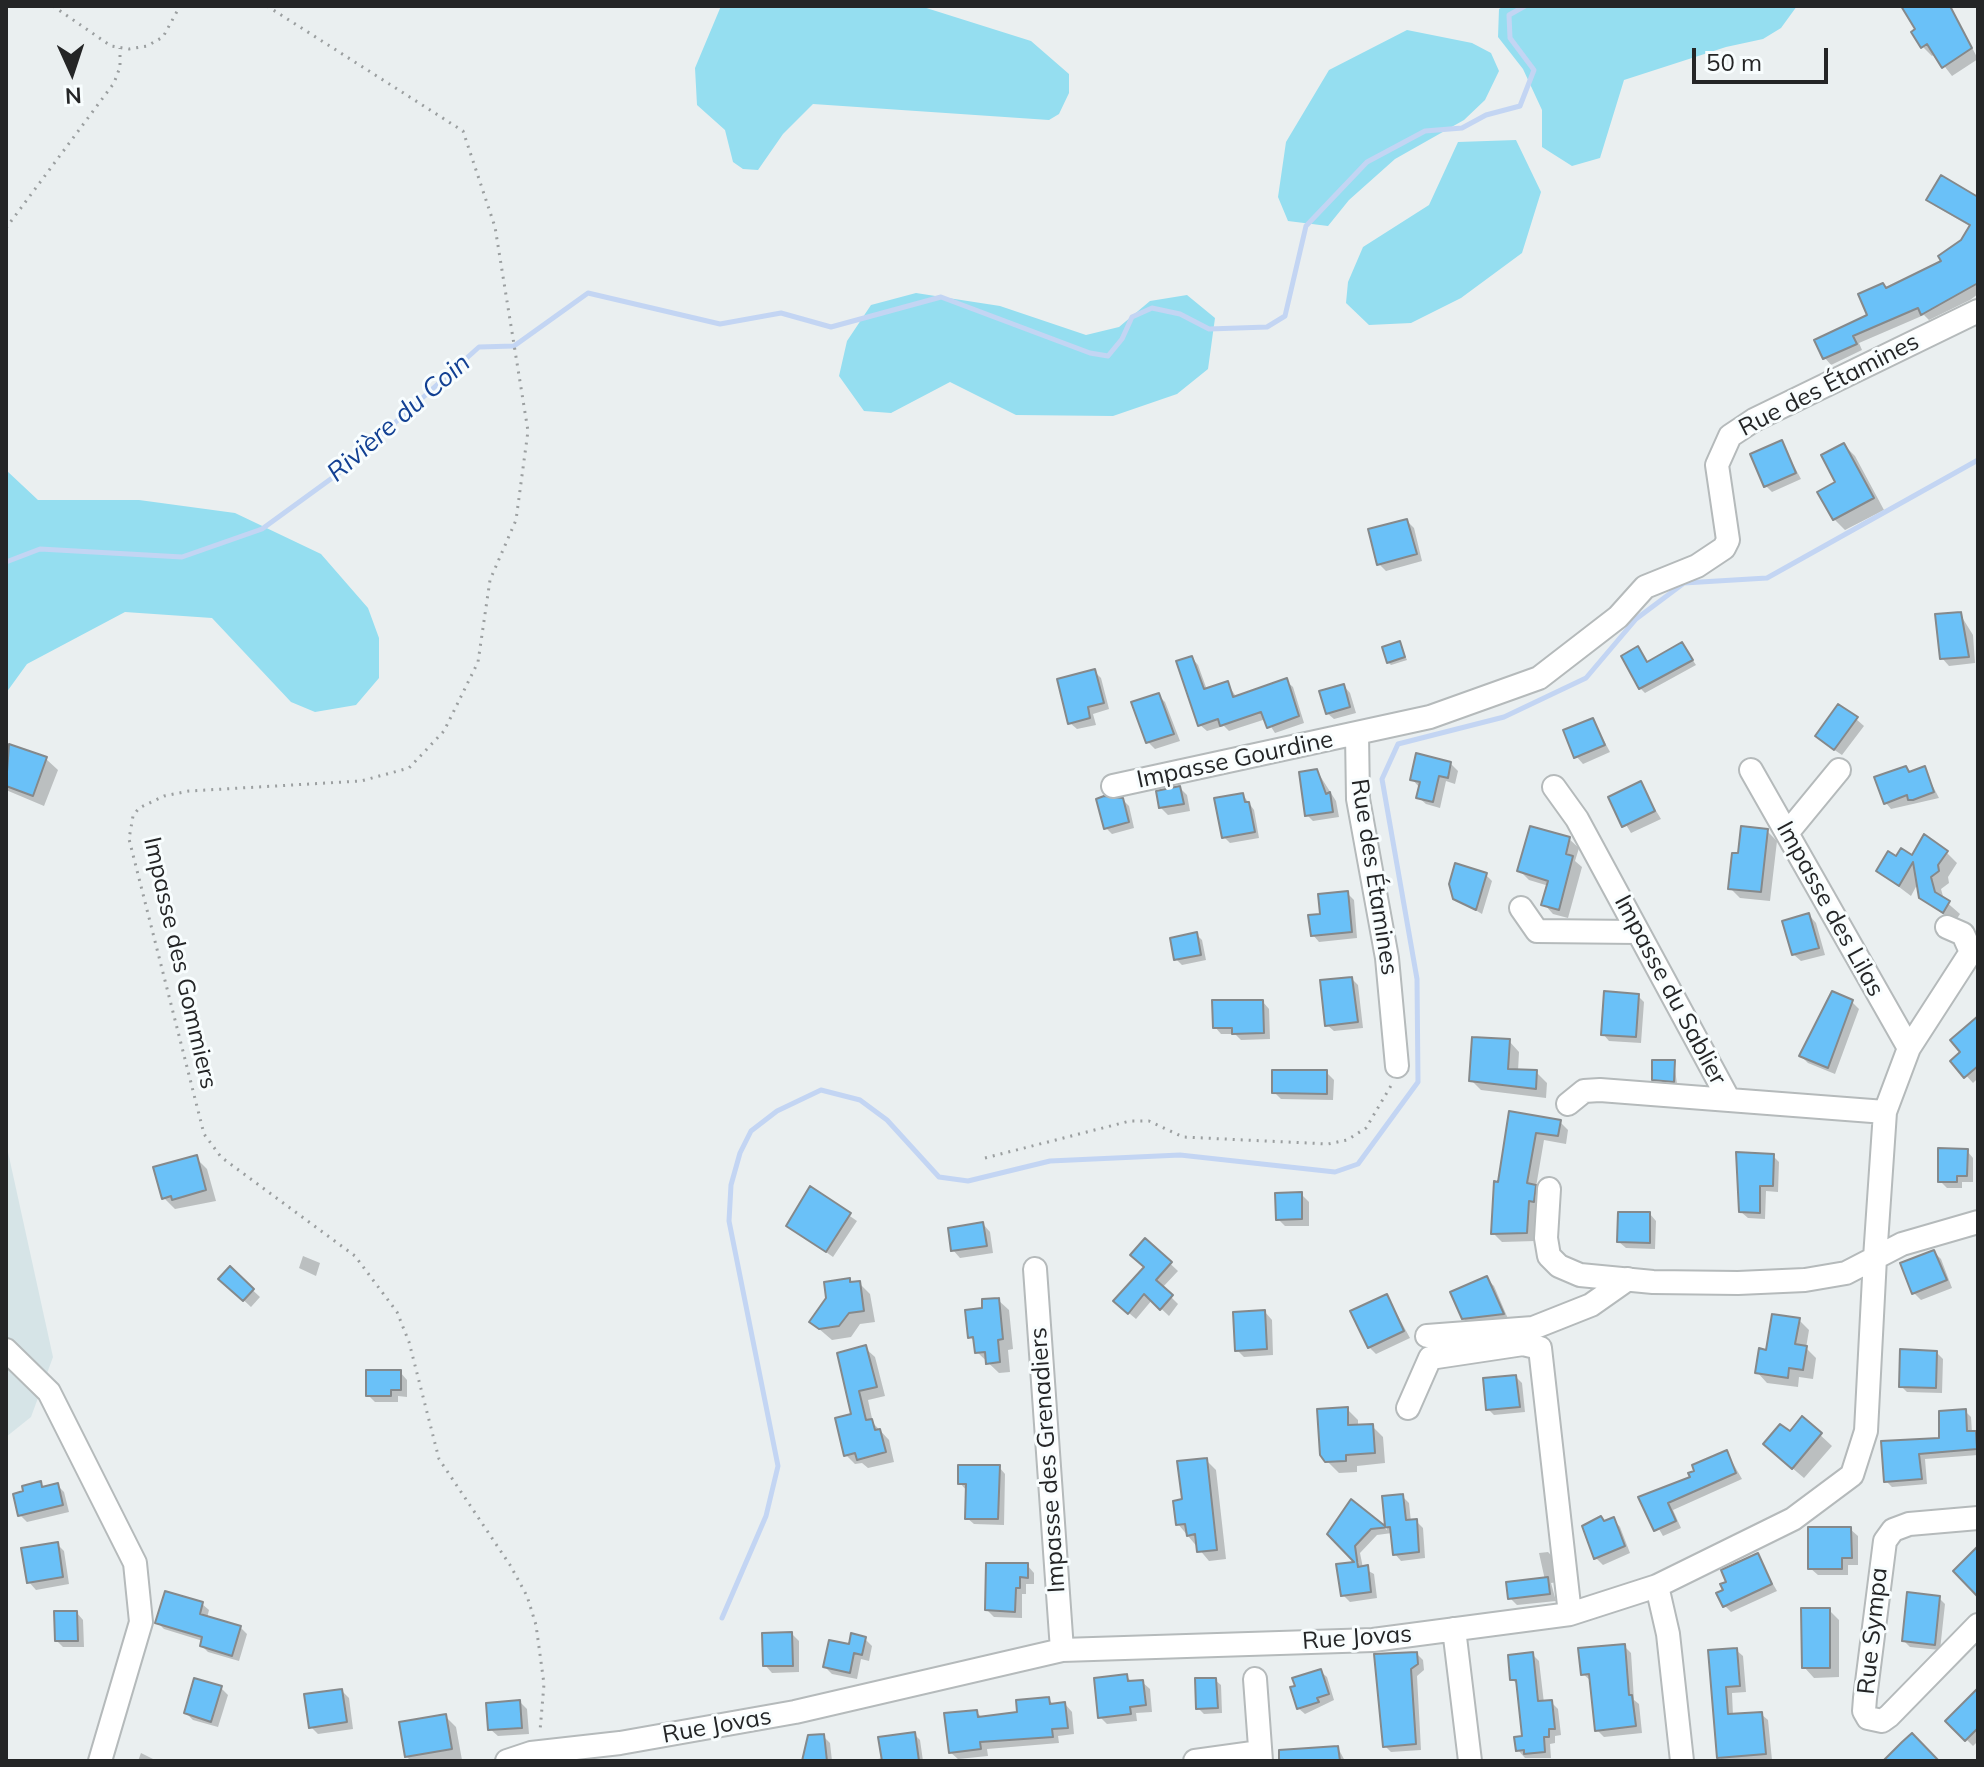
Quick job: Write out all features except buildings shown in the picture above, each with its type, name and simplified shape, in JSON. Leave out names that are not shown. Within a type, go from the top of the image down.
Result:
[{"type":"street","name":"Rue des Étamines","points":[[1397,1066],[1387,958],[1358,799],[1357,734],[1471,704],[1539,678],[1618,617],[1645,587],[1697,566],[1724,548],[1728,540],[1717,465],[1730,436],[1754,420],[1978,311]]},
{"type":"street","name":"Impasse Gourdine","points":[[1113,786],[1357,734]]},
{"type":"street","name":"Impasse des Lilas","points":[[1751,770],[1909,1048]]},
{"type":"street","points":[[1788,832],[1839,770]]},
{"type":"street","name":"Impasse du Sablier","points":[[1554,787],[1577,819],[1729,1100],[1885,1112]]},
{"type":"street","points":[[1521,908],[1537,931],[1638,932]]},
{"type":"street","name":"Rue Jovas","points":[[507,1761],[531,1753],[621,1752],[1062,1650],[1201,1644],[1339,1643],[1570,1614],[1657,1586],[1793,1519],[1852,1475],[1866,1431],[1885,1112],[1909,1048],[1971,952],[1963,934],[1947,927]]},
{"type":"street","points":[[1568,1104],[1584,1091],[1600,1090],[1729,1100]]},
{"type":"street","points":[[1549,1189],[1546,1238],[1549,1256],[1559,1266],[1580,1275],[1628,1279],[1738,1283],[1805,1280],[1846,1273],[1902,1244],[1978,1222]]},
{"type":"street","name":"Impasse des Grenadiers","points":[[1035,1269],[1062,1650]]},
{"type":"street","points":[[1427,1336],[1533,1328],[1591,1305],[1628,1279]]},
{"type":"street","points":[[1408,1408],[1430,1358],[1523,1344],[1540,1348],[1570,1614]]},
{"type":"street","points":[[6,1350],[49,1392],[135,1563],[141,1622],[100,1761]]},
{"type":"street","name":"Rue Sympa","points":[[1978,1518],[1909,1524],[1893,1530],[1885,1541],[1865,1698],[1864,1711],[1868,1718],[1882,1721],[1889,1716],[1978,1625]]},
{"type":"street","points":[[1657,1586],[1668,1634],[1682,1761]]},
{"type":"street","points":[[1454,1629],[1470,1761]]},
{"type":"street","points":[[1195,1761],[1261,1757],[1255,1679]]},
{"type":"path","points":[[53,6],[120,48],[147,46],[163,37],[180,6]]},
{"type":"path","name":"Impasse des Gommiers","points":[[267,6],[463,131],[495,227],[528,431],[516,520],[490,580],[478,662],[444,731],[409,768],[361,781],[189,791],[164,796],[139,808],[133,816],[129,839],[204,1134],[230,1165],[355,1256],[383,1289],[409,1342],[439,1459],[510,1565],[527,1596],[536,1625],[544,1684],[543,1719],[531,1753]]},
{"type":"path","points":[[6,228],[114,83],[120,67],[120,48]]},
{"type":"path","points":[[985,1158],[1130,1121],[1149,1121],[1183,1137],[1328,1144],[1347,1140],[1366,1128],[1377,1114],[1392,1087],[1397,1066]]},
{"type":"shaded area","points":[[721,6],[920,6],[1031,41],[1069,74],[1069,93],[1059,114],[1049,120],[813,104],[783,134],[758,170],[743,169],[733,162],[725,130],[697,105],[695,68]]},
{"type":"shaded area","points":[[1504,6],[1797,6],[1781,28],[1763,39],[1726,47],[1624,80],[1600,158],[1572,166],[1542,147],[1542,110],[1523,69],[1498,37],[1499,9]]},
{"type":"shaded area","points":[[1407,30],[1472,43],[1491,53],[1499,71],[1485,100],[1464,120],[1395,159],[1349,200],[1328,226],[1288,221],[1278,197],[1286,142],[1329,70]]},
{"type":"shaded area","points":[[1516,140],[1541,192],[1522,253],[1461,298],[1411,323],[1369,325],[1346,303],[1348,282],[1363,247],[1429,205],[1458,142]]},
{"type":"shaded area","points":[[916,293],[1000,306],[1086,335],[1119,327],[1150,301],[1187,295],[1215,318],[1208,369],[1177,394],[1113,416],[1016,415],[950,382],[891,413],[864,411],[839,376],[847,341],[871,305]]},
{"type":"shaded area","points":[[6,470],[38,500],[139,500],[235,513],[321,554],[368,608],[379,638],[379,678],[356,705],[315,712],[291,702],[212,618],[125,612],[27,664],[6,693]]},
{"type":"shaded area","points":[[6,1143],[53,1357],[31,1417],[6,1437]]},
{"type":"waterway","name":"Rivière du Coin","points":[[6,562],[40,549],[182,557],[262,529],[339,473],[479,347],[514,346],[588,293],[720,324],[781,313],[831,327],[941,297],[1090,353],[1108,356],[1122,339],[1132,317],[1152,308],[1180,314],[1209,329],[1267,327],[1285,316],[1306,226],[1367,162],[1425,131],[1462,128],[1486,115],[1520,106],[1534,70],[1510,38],[1509,15],[1525,6]]},
{"type":"waterway","points":[[722,1618],[766,1516],[778,1466],[729,1221],[731,1185],[740,1153],[751,1131],[777,1111],[821,1090],[860,1100],[887,1120],[939,1177],[968,1181],[1050,1161],[1180,1155],[1335,1172],[1358,1164],[1418,1082],[1417,979],[1382,779],[1398,744],[1504,717],[1586,678],[1636,619],[1684,583],[1767,578],[1978,460]]}]
